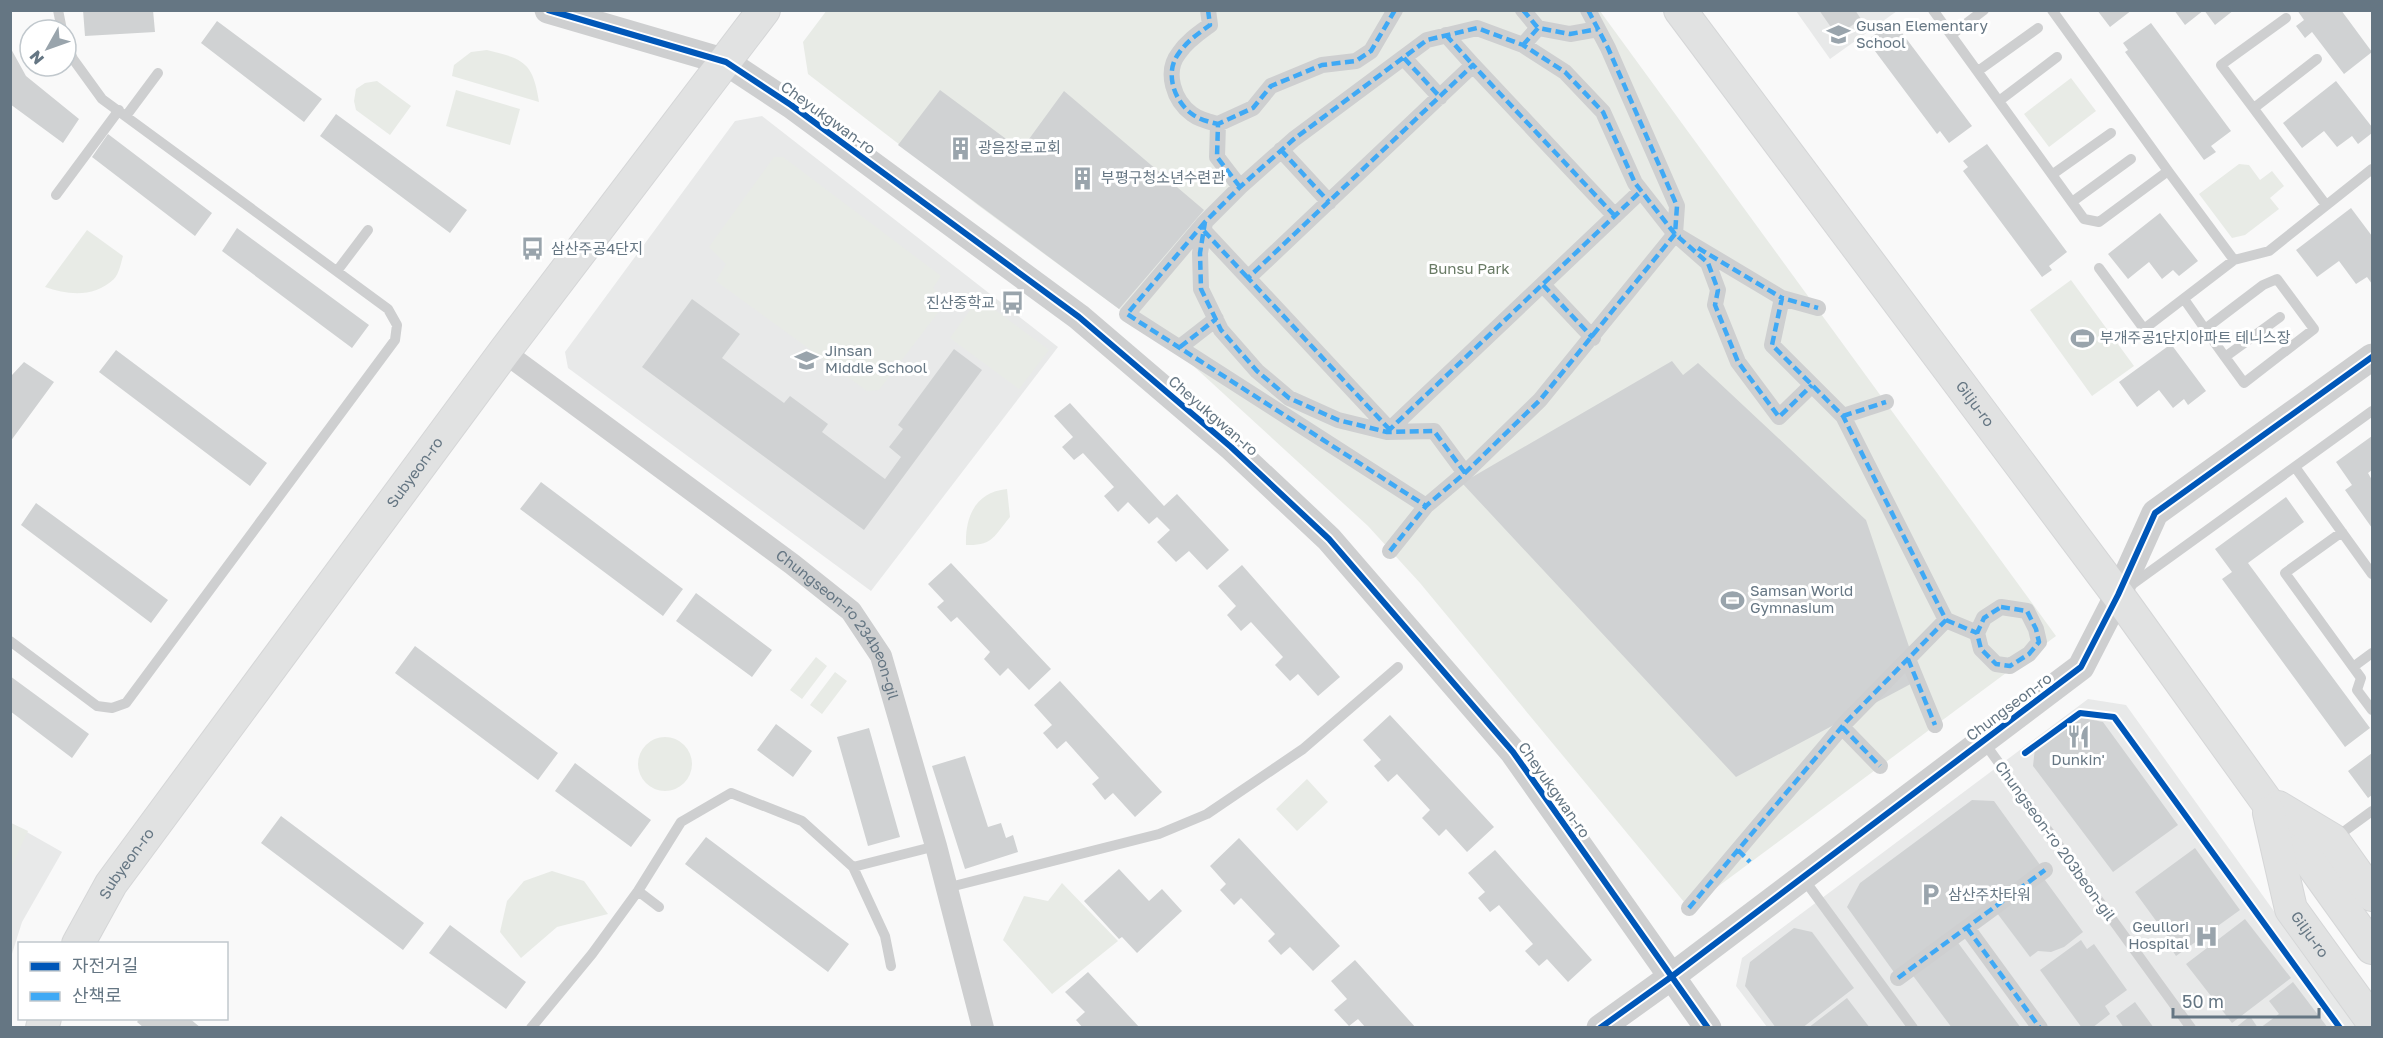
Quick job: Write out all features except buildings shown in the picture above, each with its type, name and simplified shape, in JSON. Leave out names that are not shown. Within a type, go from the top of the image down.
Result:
[{"type":"main road","name":"Subyeon-ro","points":[[79,942],[111,884],[504,352],[764,10]]},
{"type":"main road","name":"Gilju-ro","points":[[1680,10],[2118,595],[2373,948]]},
{"type":"main road","name":"Gilju-ro","points":[[2266,800],[2333,840],[2373,895]]},
{"type":"main road","name":"Gilju-ro","points":[[2266,800],[2291,909],[2371,1022]]},
{"type":"street","name":"Cheyukgwan-ro","points":[[548,10],[726,62],[791,105],[1078,317],[1231,447],[1329,539],[1513,752],[1708,1028]]},
{"type":"street","points":[[1208,10],[1210,25],[1177,54],[1171,75],[1178,99],[1192,114],[1218,124],[1253,108],[1271,86],[1322,65],[1356,61],[1371,51],[1395,10]]},
{"type":"street","points":[[1523,10],[1538,28],[1570,34],[1598,29]]},
{"type":"street","points":[[1390,550],[1426,506],[1466,473],[1540,400],[1676,234],[1677,206],[1588,10]]},
{"type":"street","points":[[1426,506],[1127,314],[1240,187],[1281,150],[1427,40],[1477,28],[1523,45],[1565,72],[1603,112],[1635,183],[1676,234],[1708,263],[1718,290],[1715,305],[1738,362],[1779,417],[1812,385]]},
{"type":"street","points":[[1523,45],[1538,28]]},
{"type":"street","points":[[1446,35],[1615,216]]},
{"type":"street","points":[[1404,57],[1440,97]]},
{"type":"street","points":[[1248,278],[1473,65]]},
{"type":"street","points":[[1218,124],[1216,157],[1240,187]]},
{"type":"street","points":[[1281,150],[1329,202]]},
{"type":"street","points":[[1389,431],[1641,191]]},
{"type":"street","points":[[1204,227],[1389,431]]},
{"type":"street","points":[[1204,227],[1200,253],[1201,289],[1221,330],[1257,371],[1289,398],[1338,420],[1389,431],[1434,431],[1466,473]]},
{"type":"street","points":[[1676,234],[1782,298],[1818,308]]},
{"type":"street","points":[[1543,285],[1593,338]]},
{"type":"street","points":[[1782,298],[1772,345],[1843,416],[1946,620],[1977,633]]},
{"type":"street","points":[[1180,347],[1216,319]]},
{"type":"street","name":"Chungseon-ro 234beon-gil","points":[[504,352],[792,564],[851,611],[881,656],[936,846],[983,1028]]},
{"type":"street","name":"Chungseon-ro","points":[[1600,1028],[1671,977],[2081,667],[2118,595],[2155,513],[2373,357]]},
{"type":"street","points":[[1843,416],[1886,402]]},
{"type":"street","points":[[1689,908],[1842,727],[1946,620]]},
{"type":"street","points":[[1908,659],[1935,725]]},
{"type":"street","points":[[1842,727],[1880,766]]},
{"type":"street","points":[[1738,850],[1750,862]]},
{"type":"street","points":[[1898,978],[2045,870]]},
{"type":"street","points":[[1967,928],[2040,1028]]},
{"type":"lane","points":[[1933,10],[2084,219],[2099,222],[2168,171]]},
{"type":"lane","points":[[1951,35],[1984,10]]},
{"type":"lane","points":[[2052,10],[2234,260]]},
{"type":"lane","points":[[2286,18],[2221,65],[2326,205]]},
{"type":"lane","points":[[1978,71],[2038,28]]},
{"type":"lane","points":[[1999,101],[2058,57]]},
{"type":"lane","points":[[2254,108],[2317,59]]},
{"type":"lane","points":[[10,641],[98,706],[112,708],[126,704],[395,340],[397,325],[388,309],[102,99],[78,66]]},
{"type":"lane","points":[[56,195],[122,113],[158,73]]},
{"type":"lane","points":[[2053,174],[2111,133]]},
{"type":"lane","points":[[2072,202],[2131,159]]},
{"type":"lane","points":[[2099,268],[2144,329],[2234,260],[2269,251],[2373,169]]},
{"type":"lane","points":[[338,271],[368,230]]},
{"type":"lane","points":[[2184,299],[2205,329],[2244,383],[2314,329],[2277,279],[2263,285],[2205,329]]},
{"type":"lane","points":[[2225,357],[2280,316]]},
{"type":"lane","points":[[2118,595],[2373,411]]},
{"type":"lane","points":[[2295,467],[2373,574]]},
{"type":"lane","points":[[2342,532],[2285,573],[2361,678],[2357,690],[2373,710]]},
{"type":"lane","points":[[2353,667],[2373,653]]},
{"type":"lane","points":[[946,888],[1159,834],[1207,814],[1303,749],[1398,667]]},
{"type":"lane","name":"Chungseon-ro 203beon-gil","points":[[1983,741],[2191,1028]]},
{"type":"lane","points":[[531,1028],[592,954],[638,891],[681,822],[731,793],[802,821],[853,867],[885,936],[891,966]]},
{"type":"lane","points":[[2333,840],[2373,811]]},
{"type":"lane","points":[[853,867],[936,846]]},
{"type":"lane","points":[[1802,878],[1913,1028]]},
{"type":"lane","points":[[638,891],[659,907]]},
{"type":"shaded area","name":"Gusan Elementary School","points":[[1796,11],[1897,11],[1830,59]]},
{"type":"shaded area","name":"Jinsan Middle School","points":[[762,116],[1058,347],[871,591],[568,368],[565,352],[735,121]]},
{"type":"shaded area","points":[[2088,699],[2126,705],[2357,1027],[1767,1027],[1736,986],[1742,958]]},
{"type":"shaded area","points":[[11,823],[62,852],[22,922],[11,957]]},
{"type":"green space","name":"Bunsu Park","points":[[827,10],[1600,11],[2056,636],[1689,908],[1420,583],[1368,526],[1165,340],[979,206],[808,74],[803,42]]},
{"type":"green space","points":[[487,50],[510,56],[525,64],[534,78],[539,102],[452,76],[454,65],[471,52]]},
{"type":"green space","points":[[2071,78],[2096,111],[2049,147],[2024,114]]},
{"type":"green space","points":[[377,81],[411,106],[390,135],[356,110],[354,101],[356,89],[365,83]]},
{"type":"green space","points":[[456,90],[520,109],[510,145],[446,126]]},
{"type":"green space","points":[[774,157],[783,157],[941,276],[933,288],[946,302],[879,390],[867,391],[716,281],[726,264],[709,247]]},
{"type":"green space","points":[[2239,164],[2249,165],[2260,180],[2272,171],[2284,186],[2270,198],[2279,209],[2245,235],[2232,238],[2199,194]]},
{"type":"green space","points":[[87,230],[123,256],[116,277],[106,285],[89,292],[63,292],[45,287]]},
{"type":"green space","name":"부개주공1단지아파트 테니스장","points":[[2071,280],[2134,366],[2092,396],[2030,310]]},
{"type":"green space","points":[[979,298],[1049,350],[1019,389],[950,338]]},
{"type":"green space","points":[[1007,489],[1010,517],[988,542],[966,545],[968,524],[974,507],[987,495]]},
{"type":"green space","points":[[816,657],[827,666],[802,699],[790,690]]},
{"type":"green space","points":[[835,672],[847,681],[822,714],[810,705]]},
{"type":"green space","points":[[665,737],[675,739],[684,745],[690,754],[692,764],[690,774],[684,783],[675,789],[665,791],[655,789],[646,783],[640,774],[638,764],[640,754],[646,745],[655,739]]},
{"type":"green space","points":[[1307,779],[1328,802],[1297,831],[1276,809]]},
{"type":"green space","points":[[11,823],[28,831],[11,868]]},
{"type":"green space","points":[[552,871],[584,881],[608,914],[557,927],[521,958],[500,932],[507,901],[524,881]]},
{"type":"green space","points":[[1062,883],[1118,941],[1052,994],[1003,940],[1024,896],[1048,901]]},
{"type":"marked path","points":[[1208,10],[1210,25],[1189,41],[1179,53],[1172,69],[1172,77],[1180,102],[1198,118],[1218,124]]},
{"type":"marked path","points":[[1240,187],[1217,157],[1218,124],[1253,108],[1271,86],[1322,65],[1356,61],[1371,51],[1395,10]]},
{"type":"marked path","points":[[1523,10],[1538,28]]},
{"type":"marked path","points":[[1588,10],[1608,48],[1677,206],[1675,234]]},
{"type":"marked path","points":[[1465,473],[1434,431],[1387,432],[1338,420],[1289,398],[1257,371],[1221,330],[1201,289],[1200,253],[1205,222],[1294,139],[1427,40],[1477,28],[1523,45],[1565,72],[1603,112],[1635,183],[1675,234],[1708,263],[1718,290],[1715,305],[1738,362],[1779,417],[1812,385]]},
{"type":"marked path","points":[[1523,45],[1538,28],[1570,34],[1598,29]]},
{"type":"marked path","points":[[1446,35],[1473,65]]},
{"type":"marked path","points":[[1404,58],[1440,97]]},
{"type":"marked path","points":[[1390,430],[1248,278],[1473,65],[1615,216]]},
{"type":"marked path","points":[[1281,150],[1329,202]]},
{"type":"marked path","points":[[1387,432],[1641,191]]},
{"type":"marked path","points":[[1205,222],[1127,314],[1426,506]]},
{"type":"marked path","points":[[1204,231],[1248,278]]},
{"type":"marked path","points":[[1390,551],[1426,506],[1465,473],[1540,400],[1675,234],[1680,237]]},
{"type":"marked path","points":[[1698,248],[1782,298]]},
{"type":"marked path","points":[[1543,285],[1593,338]]},
{"type":"marked path","points":[[1689,908],[1846,722],[1946,620],[1843,416],[1772,345],[1782,298],[1818,308]]},
{"type":"marked path","points":[[1180,347],[1216,319]]},
{"type":"marked path","points":[[1843,416],[1886,402]]},
{"type":"marked path","points":[[2001,607],[2027,611],[2036,629],[2039,642],[2029,654],[2010,666],[1996,664],[1981,649],[1977,633],[1984,618],[2001,607]]},
{"type":"marked path","points":[[1946,620],[1977,633]]},
{"type":"marked path","points":[[1908,659],[1935,725]]},
{"type":"marked path","points":[[1842,727],[1880,766]]},
{"type":"marked path","points":[[1738,850],[1750,862]]},
{"type":"marked path","points":[[1898,978],[2045,870]]},
{"type":"marked path","points":[[1967,928],[2040,1028]]},
{"type":"cycle path","points":[[548,10],[726,62],[791,105],[1079,317],[1231,447],[1329,539],[1513,752],[1708,1028]]},
{"type":"cycle path","points":[[1600,1028],[1671,977],[2081,667],[2118,595],[2155,513],[2372,357]]},
{"type":"cycle path","points":[[2025,753],[2080,713],[2114,717],[2340,1028]]},
{"type":"place","name":"Gusan Elementary School","points":[[1838,35]]},
{"type":"place","name":"광음장로교회","points":[[960,148]]},
{"type":"place","name":"부평구청소년수련관","points":[[1083,178]]},
{"type":"place","name":"삼산주공4단지","points":[[533,249]]},
{"type":"place","name":"진산중학교","points":[[1013,303]]},
{"type":"place","name":"부개주공1단지아파트 테니스장","points":[[2082,338]]},
{"type":"place","name":"Jinsan Middle School","points":[[807,360]]},
{"type":"place","name":"Samsan World Gymnasium","points":[[1732,600]]},
{"type":"place","name":"Dunkin'","points":[[2078,736]]},
{"type":"place","name":"삼산주차타워","points":[[1930,895]]},
{"type":"place","name":"Geullori Hospital","points":[[2207,936]]}]
